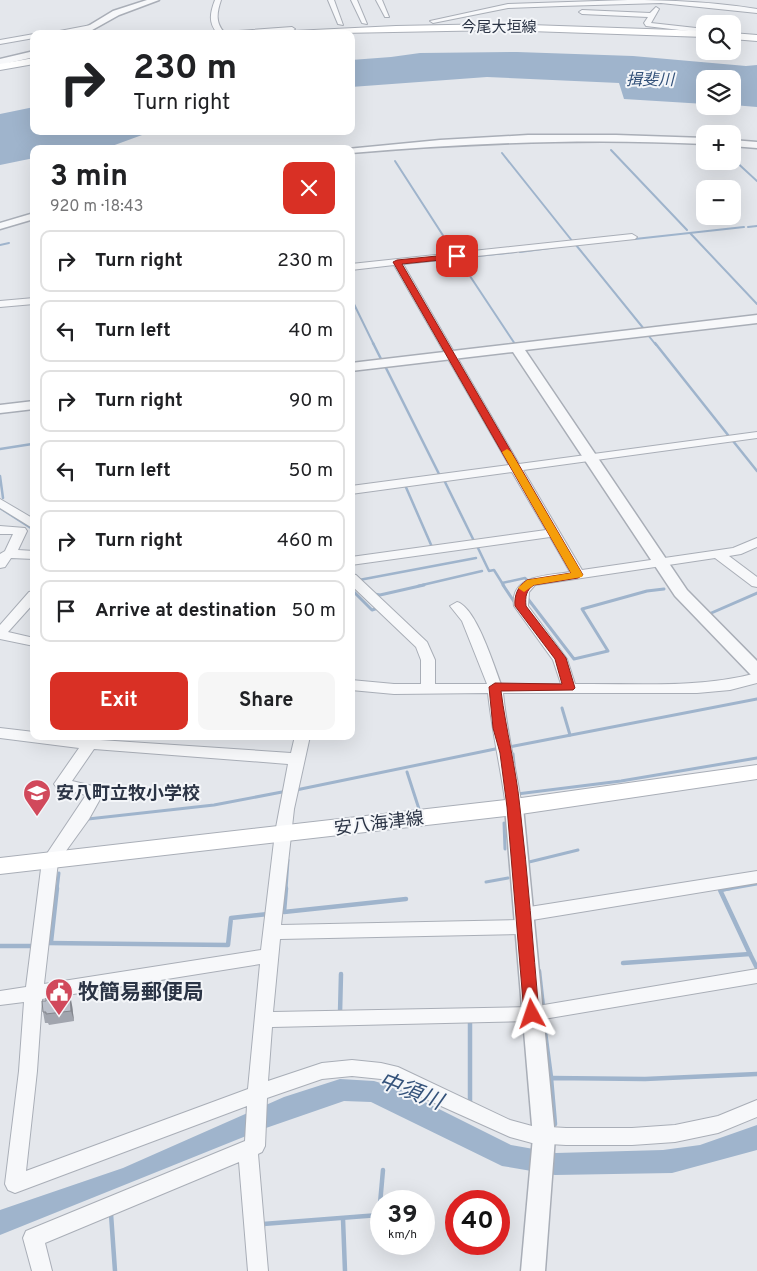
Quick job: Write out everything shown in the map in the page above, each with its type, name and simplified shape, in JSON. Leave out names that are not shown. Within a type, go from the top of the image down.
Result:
[{"type":"main road","name":"今尾大垣線","points":[[340,30],[479,27],[696,33]]},
{"type":"main road","points":[[0,67],[30,62]]},
{"type":"main road","name":"安八海津線","points":[[0,866],[514,807],[757,772]]},
{"type":"street","points":[[85,30],[116,13],[154,0]]},
{"type":"street","points":[[218,0],[212,17],[219,30]]},
{"type":"street","points":[[331,0],[341,24]]},
{"type":"street","points":[[354,0],[365,23]]},
{"type":"street","points":[[379,0],[386,16]]},
{"type":"street","points":[[497,0],[508,6]]},
{"type":"street","points":[[660,1],[647,23],[648,25],[696,32]]},
{"type":"street","points":[[433,21],[508,6],[660,1],[735,3],[757,11]]},
{"type":"street","points":[[570,13],[652,15]]},
{"type":"street","points":[[466,14],[508,15]]},
{"type":"street","points":[[72,30],[90,27]]},
{"type":"street","points":[[0,42],[30,37]]},
{"type":"street","points":[[0,62],[30,55]]},
{"type":"street","points":[[355,150],[543,137],[603,136],[696,141]]},
{"type":"street","points":[[741,144],[757,145]]},
{"type":"street","points":[[3,226],[30,217]]},
{"type":"street","points":[[355,267],[632,238]]},
{"type":"street","points":[[397,262],[578,575]]},
{"type":"street","points":[[0,304],[30,300]]},
{"type":"street","points":[[355,367],[757,319]]},
{"type":"street","points":[[517,348],[680,593],[757,671]]},
{"type":"street","points":[[0,409],[30,405]]},
{"type":"street","points":[[355,489],[757,435]]},
{"type":"street","points":[[0,503],[30,522]]},
{"type":"street","points":[[0,530],[21,531],[4,557]]},
{"type":"street","points":[[355,560],[553,534]]},
{"type":"street","points":[[569,688],[560,658],[521,606],[520,597],[526,586],[531,582],[736,552],[757,542]]},
{"type":"street","points":[[718,554],[757,583]]},
{"type":"street","points":[[4,557],[30,555]]},
{"type":"street","points":[[355,582],[422,644],[428,655],[429,662],[428,688]]},
{"type":"street","points":[[30,600],[0,634],[30,641]]},
{"type":"street","points":[[457,606],[468,620],[489,668],[495,687],[499,728],[506,753],[514,807],[544,1141],[539,1177],[533,1271]]},
{"type":"street","points":[[355,684],[394,689],[495,687],[697,688],[730,685],[757,678]]},
{"type":"street","points":[[0,733],[30,735]]},
{"type":"street","points":[[296,759],[93,740],[62,784],[96,792],[83,815],[50,861],[34,993],[28,1071],[15,1184],[256,1100],[312,1073],[336,1068],[373,1068],[391,1073],[516,1132],[544,1141],[638,1138],[673,1133],[716,1125],[757,1108]]},
{"type":"street","points":[[258,1271],[252,1142],[282,835],[288,791],[302,740]]},
{"type":"street","points":[[272,932],[523,921],[757,876]]},
{"type":"street","points":[[0,998],[270,956]]},
{"type":"street","points":[[263,1020],[532,1014],[757,976]]},
{"type":"street","points":[[42,1271],[33,1238],[252,1142]]},
{"type":"water","name":"揖斐川","points":[[517,52],[633,56],[746,66],[757,65],[757,107],[741,106],[741,70],[696,70],[696,103],[624,99],[619,83],[487,77],[355,87],[355,60],[420,53]]},
{"type":"water","points":[[30,108],[30,135],[142,135],[115,145],[30,145],[30,159],[0,165],[0,114]]},
{"type":"water","points":[[340,1079],[374,1081],[397,1088],[511,1145],[556,1153],[663,1150],[700,1145],[757,1125],[757,1150],[672,1173],[555,1175],[502,1166],[371,1102],[344,1101],[266,1128],[0,1235],[0,1210],[123,1168],[284,1097]]},
{"type":"building","points":[[70,994],[71,1011],[46,1014],[46,1012],[43,1012],[42,1001],[46,1001],[46,998]]},
{"type":"waterway","points":[[611,150],[687,230]]},
{"type":"waterway","points":[[502,153],[573,242]]},
{"type":"waterway","points":[[395,161],[455,254]]},
{"type":"waterway","points":[[741,166],[757,181]]},
{"type":"waterway","points":[[748,227],[757,226]]},
{"type":"waterway","points":[[635,239],[744,227]]},
{"type":"waterway","points":[[690,233],[757,304]]},
{"type":"waterway","points":[[0,245],[9,243]]},
{"type":"waterway","points":[[576,245],[644,329]]},
{"type":"waterway","points":[[520,252],[550,248]]},
{"type":"waterway","points":[[458,258],[516,252]]},
{"type":"waterway","points":[[401,264],[458,258]]},
{"type":"waterway","points":[[458,258],[515,344]]},
{"type":"waterway","points":[[355,306],[374,345]]},
{"type":"waterway","points":[[648,335],[656,345]]},
{"type":"waterway","points":[[655,343],[728,435]]},
{"type":"waterway","points":[[374,345],[382,361]]},
{"type":"waterway","points":[[385,366],[439,474]]},
{"type":"waterway","points":[[733,441],[757,471]]},
{"type":"waterway","points":[[0,449],[30,444]]},
{"type":"waterway","points":[[0,476],[3,498]]},
{"type":"waterway","points":[[444,480],[474,541]]},
{"type":"waterway","points":[[405,485],[432,547],[429,547]]},
{"type":"waterway","points":[[0,508],[30,527]]},
{"type":"waterway","points":[[477,546],[489,571],[494,570],[502,583]]},
{"type":"waterway","points":[[359,580],[476,558]]},
{"type":"waterway","points":[[418,586],[482,571]]},
{"type":"waterway","points":[[502,583],[525,578],[528,581]]},
{"type":"waterway","points":[[374,594],[380,595],[424,585]]},
{"type":"waterway","points":[[503,585],[515,603]]},
{"type":"waterway","points":[[528,599],[574,659],[608,651],[582,609],[647,591],[664,589]]},
{"type":"waterway","points":[[355,593],[372,610],[378,608]]},
{"type":"waterway","points":[[709,614],[757,593]]},
{"type":"waterway","points":[[509,747],[757,699]]},
{"type":"waterway","points":[[562,708],[570,735]]},
{"type":"waterway","points":[[296,790],[500,748]]},
{"type":"waterway","points":[[513,754],[514,764]]},
{"type":"waterway","points":[[517,794],[621,781],[757,758]]},
{"type":"waterway","points":[[407,772],[419,809]]},
{"type":"waterway","points":[[88,819],[214,805],[282,792]]},
{"type":"waterway","points":[[504,823],[505,849]]},
{"type":"waterway","points":[[525,863],[578,850]]},
{"type":"waterway","points":[[286,890],[288,860]]},
{"type":"waterway","points":[[57,890],[59,873]]},
{"type":"waterway","points":[[486,882],[508,878]]},
{"type":"waterway","points":[[723,890],[757,884]]},
{"type":"waterway","points":[[51,942],[57,888]]},
{"type":"waterway","points":[[286,888],[284,912],[406,899]]},
{"type":"waterway","points":[[730,888],[720,890],[750,954]]},
{"type":"waterway","points":[[47,943],[228,945],[231,918],[268,914]]},
{"type":"waterway","points":[[0,946],[32,946]]},
{"type":"waterway","points":[[623,963],[750,954]]},
{"type":"waterway","points":[[750,954],[757,968]]},
{"type":"waterway","points":[[539,971],[543,1007]]},
{"type":"waterway","points":[[340,1013],[341,974]]},
{"type":"waterway","points":[[543,1017],[551,1077]]},
{"type":"waterway","points":[[470,1021],[470,1104]]},
{"type":"waterway","points":[[555,1124],[551,1078],[645,1079],[757,1074]]},
{"type":"waterway","points":[[263,1227],[263,1224],[379,1215],[383,1170]]},
{"type":"waterway","points":[[111,1214],[115,1271]]},
{"type":"waterway","points":[[343,1219],[345,1271]]},
{"type":"slow traffic","points":[[507,452],[578,575],[531,582],[524,588]]},
{"type":"place","name":"安八町立牧小学校","points":[[37,817]]},
{"type":"place","name":"牧簡易郵便局","points":[[59,1016]]},
{"type":"route","points":[[457,256],[397,262],[578,575],[531,582],[522,590],[520,597],[521,606],[560,658],[569,688],[495,687],[499,728],[506,753],[514,807],[532,1014]]},
{"type":"water label","name":"中須川","points":[[411,1090]]}]
